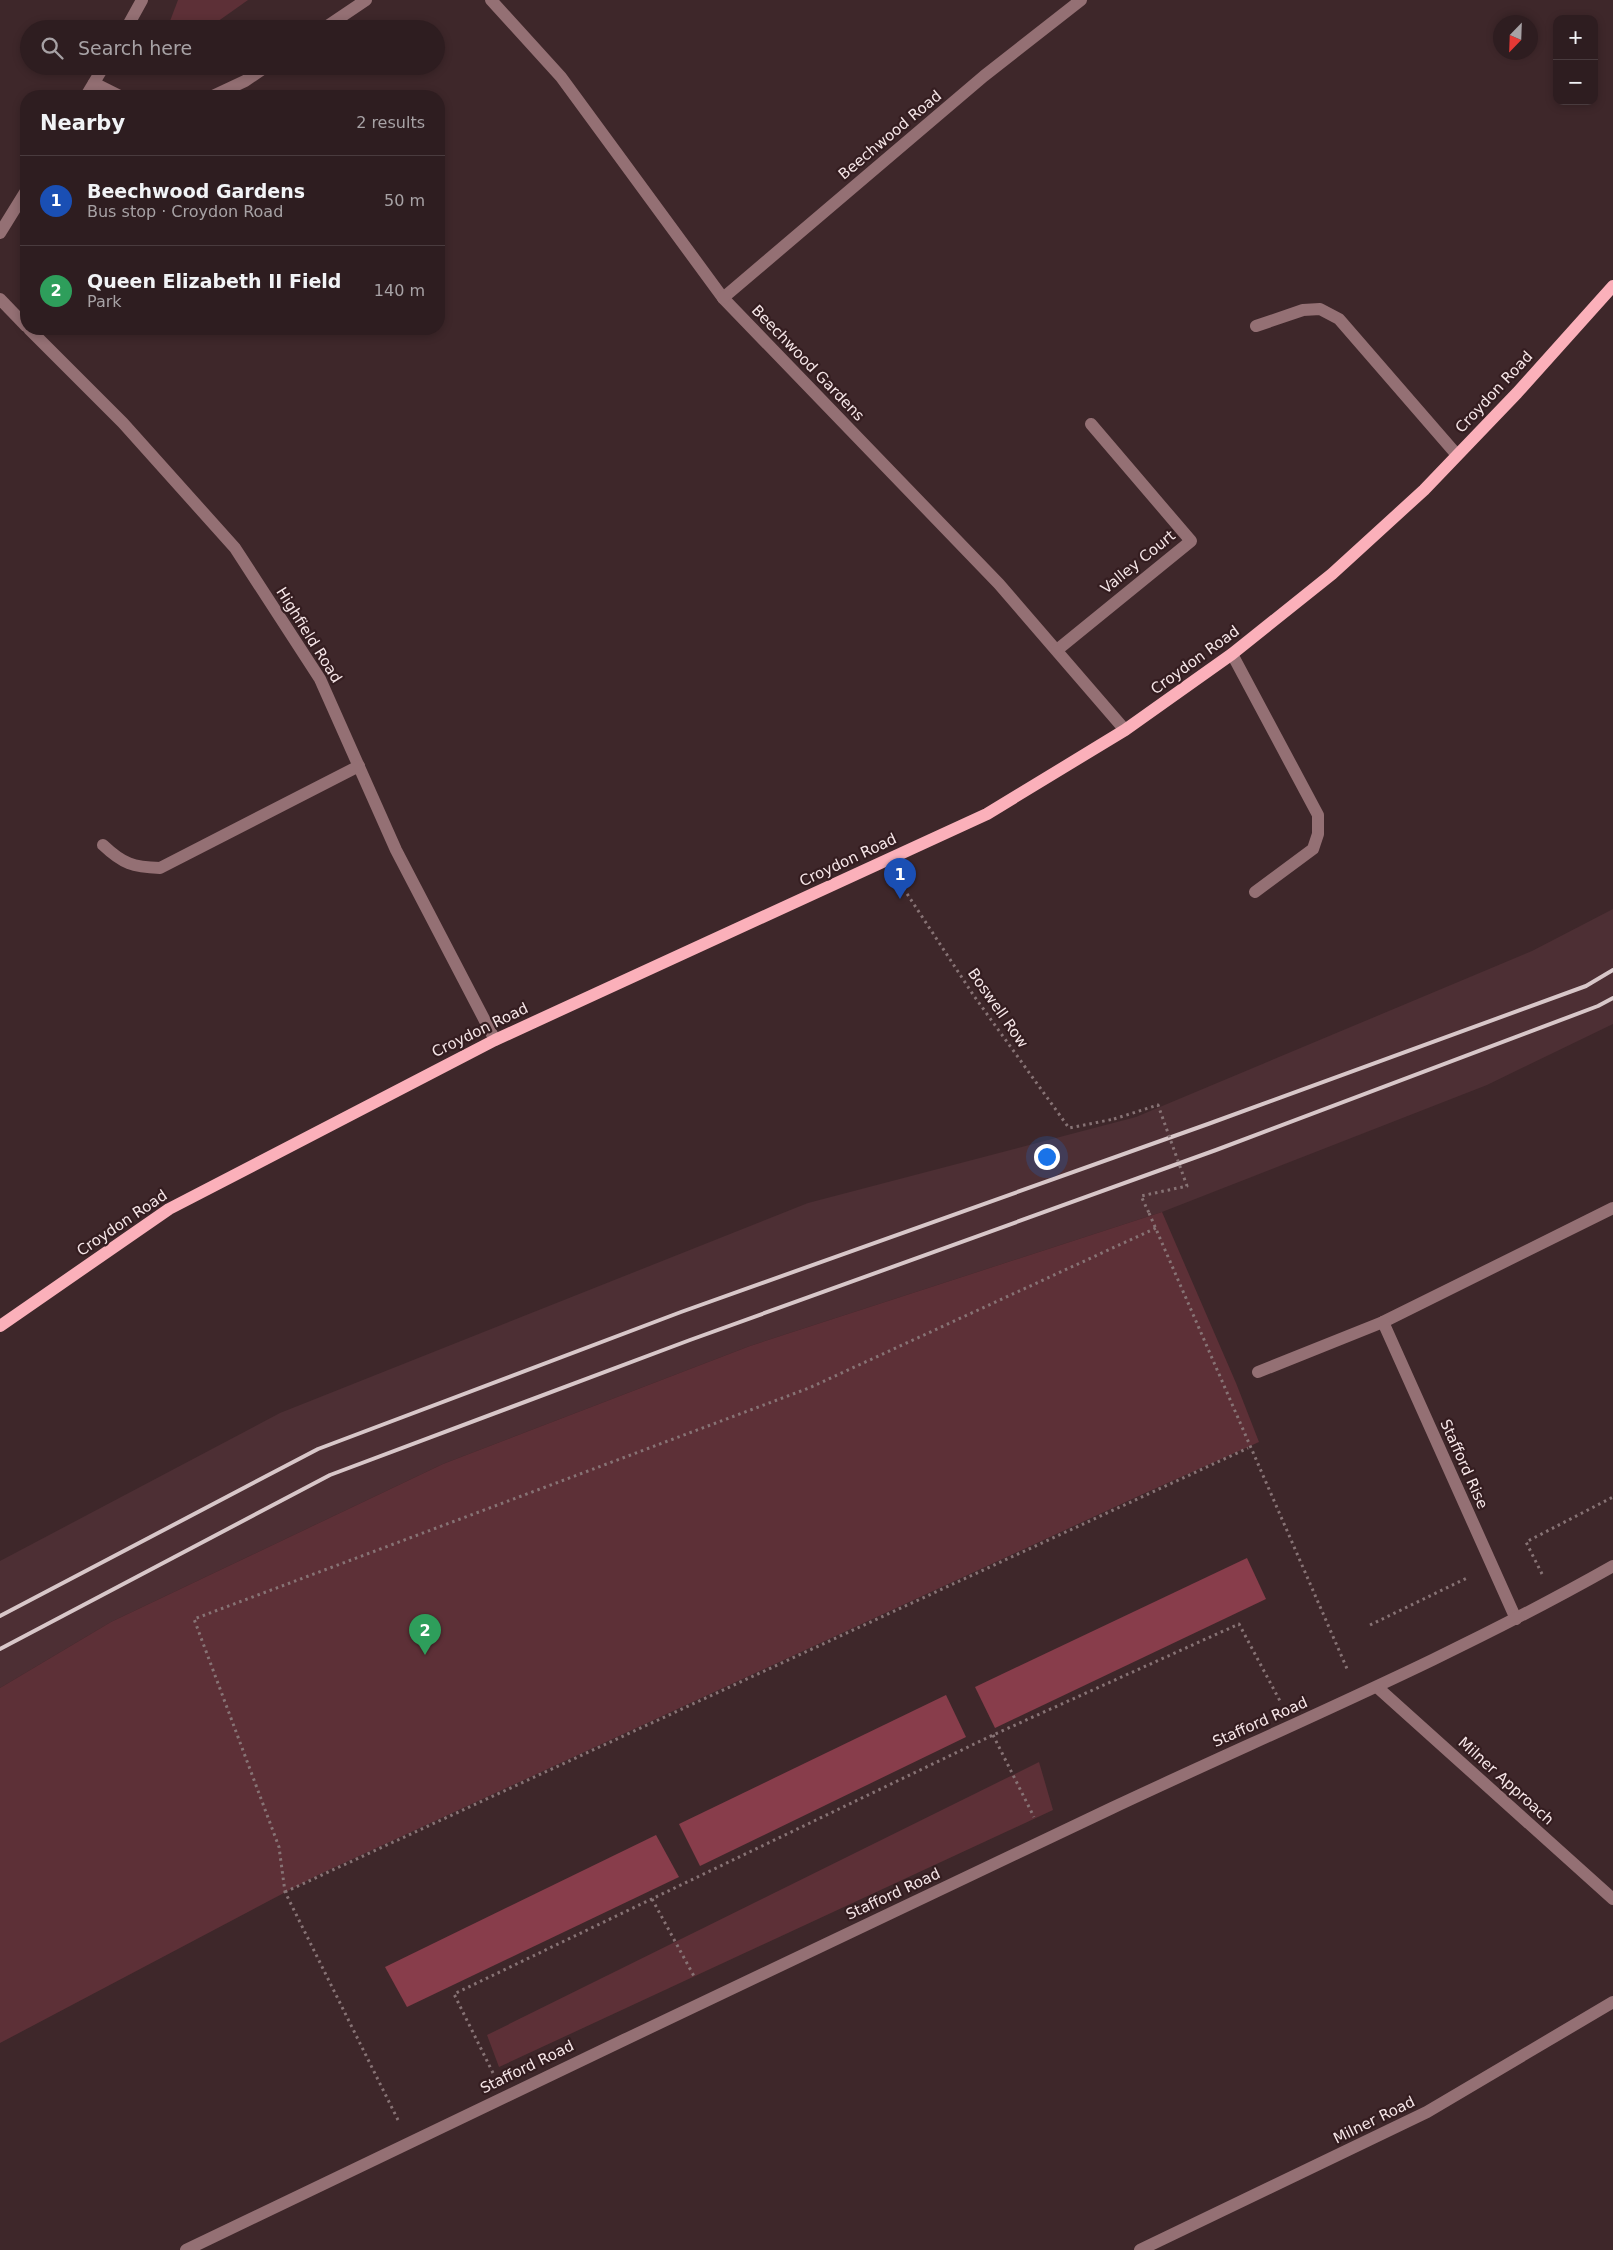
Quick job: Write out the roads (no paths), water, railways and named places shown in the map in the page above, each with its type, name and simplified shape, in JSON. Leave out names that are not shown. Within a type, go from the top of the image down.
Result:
[{"type":"main road","name":"Croydon Road","points":[[0,1326],[169,1209],[494,1040],[886,862],[987,814],[1125,730],[1232,654],[1332,574],[1424,490],[1517,393],[1613,286]]},
{"type":"street","points":[[131,20],[142,0]]},
{"type":"street","points":[[336,20],[366,0]]},
{"type":"street","name":"Beechwood Gardens","points":[[491,0],[561,77],[723,298],[999,584],[1125,730]]},
{"type":"street","name":"Beechwood Road","points":[[723,298],[977,82],[1080,0]]},
{"type":"street","points":[[90,90],[99,75]]},
{"type":"street","points":[[226,90],[254,75]]},
{"type":"street","points":[[94,83],[108,90]]},
{"type":"street","points":[[0,233],[20,201]]},
{"type":"street","points":[[0,299],[20,320]]},
{"type":"street","points":[[1256,326],[1303,310],[1320,309],[1339,319],[1457,455]]},
{"type":"street","name":"Highfield Road","points":[[35,335],[123,423],[235,548],[320,679],[396,850],[494,1040]]},
{"type":"street","name":"Valley Court","points":[[1057,650],[1191,541],[1091,424]]},
{"type":"street","points":[[1232,654],[1318,816],[1318,834],[1313,849],[1255,892]]},
{"type":"street","points":[[103,846],[118,860],[142,868],[160,868],[359,766]]},
{"type":"street","points":[[1258,1372],[1383,1322],[1613,1208]]},
{"type":"street","name":"Stafford Rise","points":[[1383,1322],[1516,1620]]},
{"type":"street","name":"Stafford Road","points":[[186,2250],[1043,1841],[1292,1724],[1377,1688],[1516,1620],[1613,1566]]},
{"type":"street","name":"Milner Approach","points":[[1377,1688],[1613,1899]]},
{"type":"street","name":"Milner Road","points":[[1140,2250],[1427,2112],[1613,2002]]},
{"type":"railway","points":[[0,1616],[318,1449],[681,1312],[1208,1124],[1586,986],[1613,970]]},
{"type":"railway","points":[[0,1649],[330,1475],[690,1340],[1216,1150],[1598,1006],[1613,998]]},
{"type":"place","name":"Beechwood Gardens","points":[[900,899]]},
{"type":"place","name":"Queen Elizabeth II Field","points":[[425,1655]]}]
